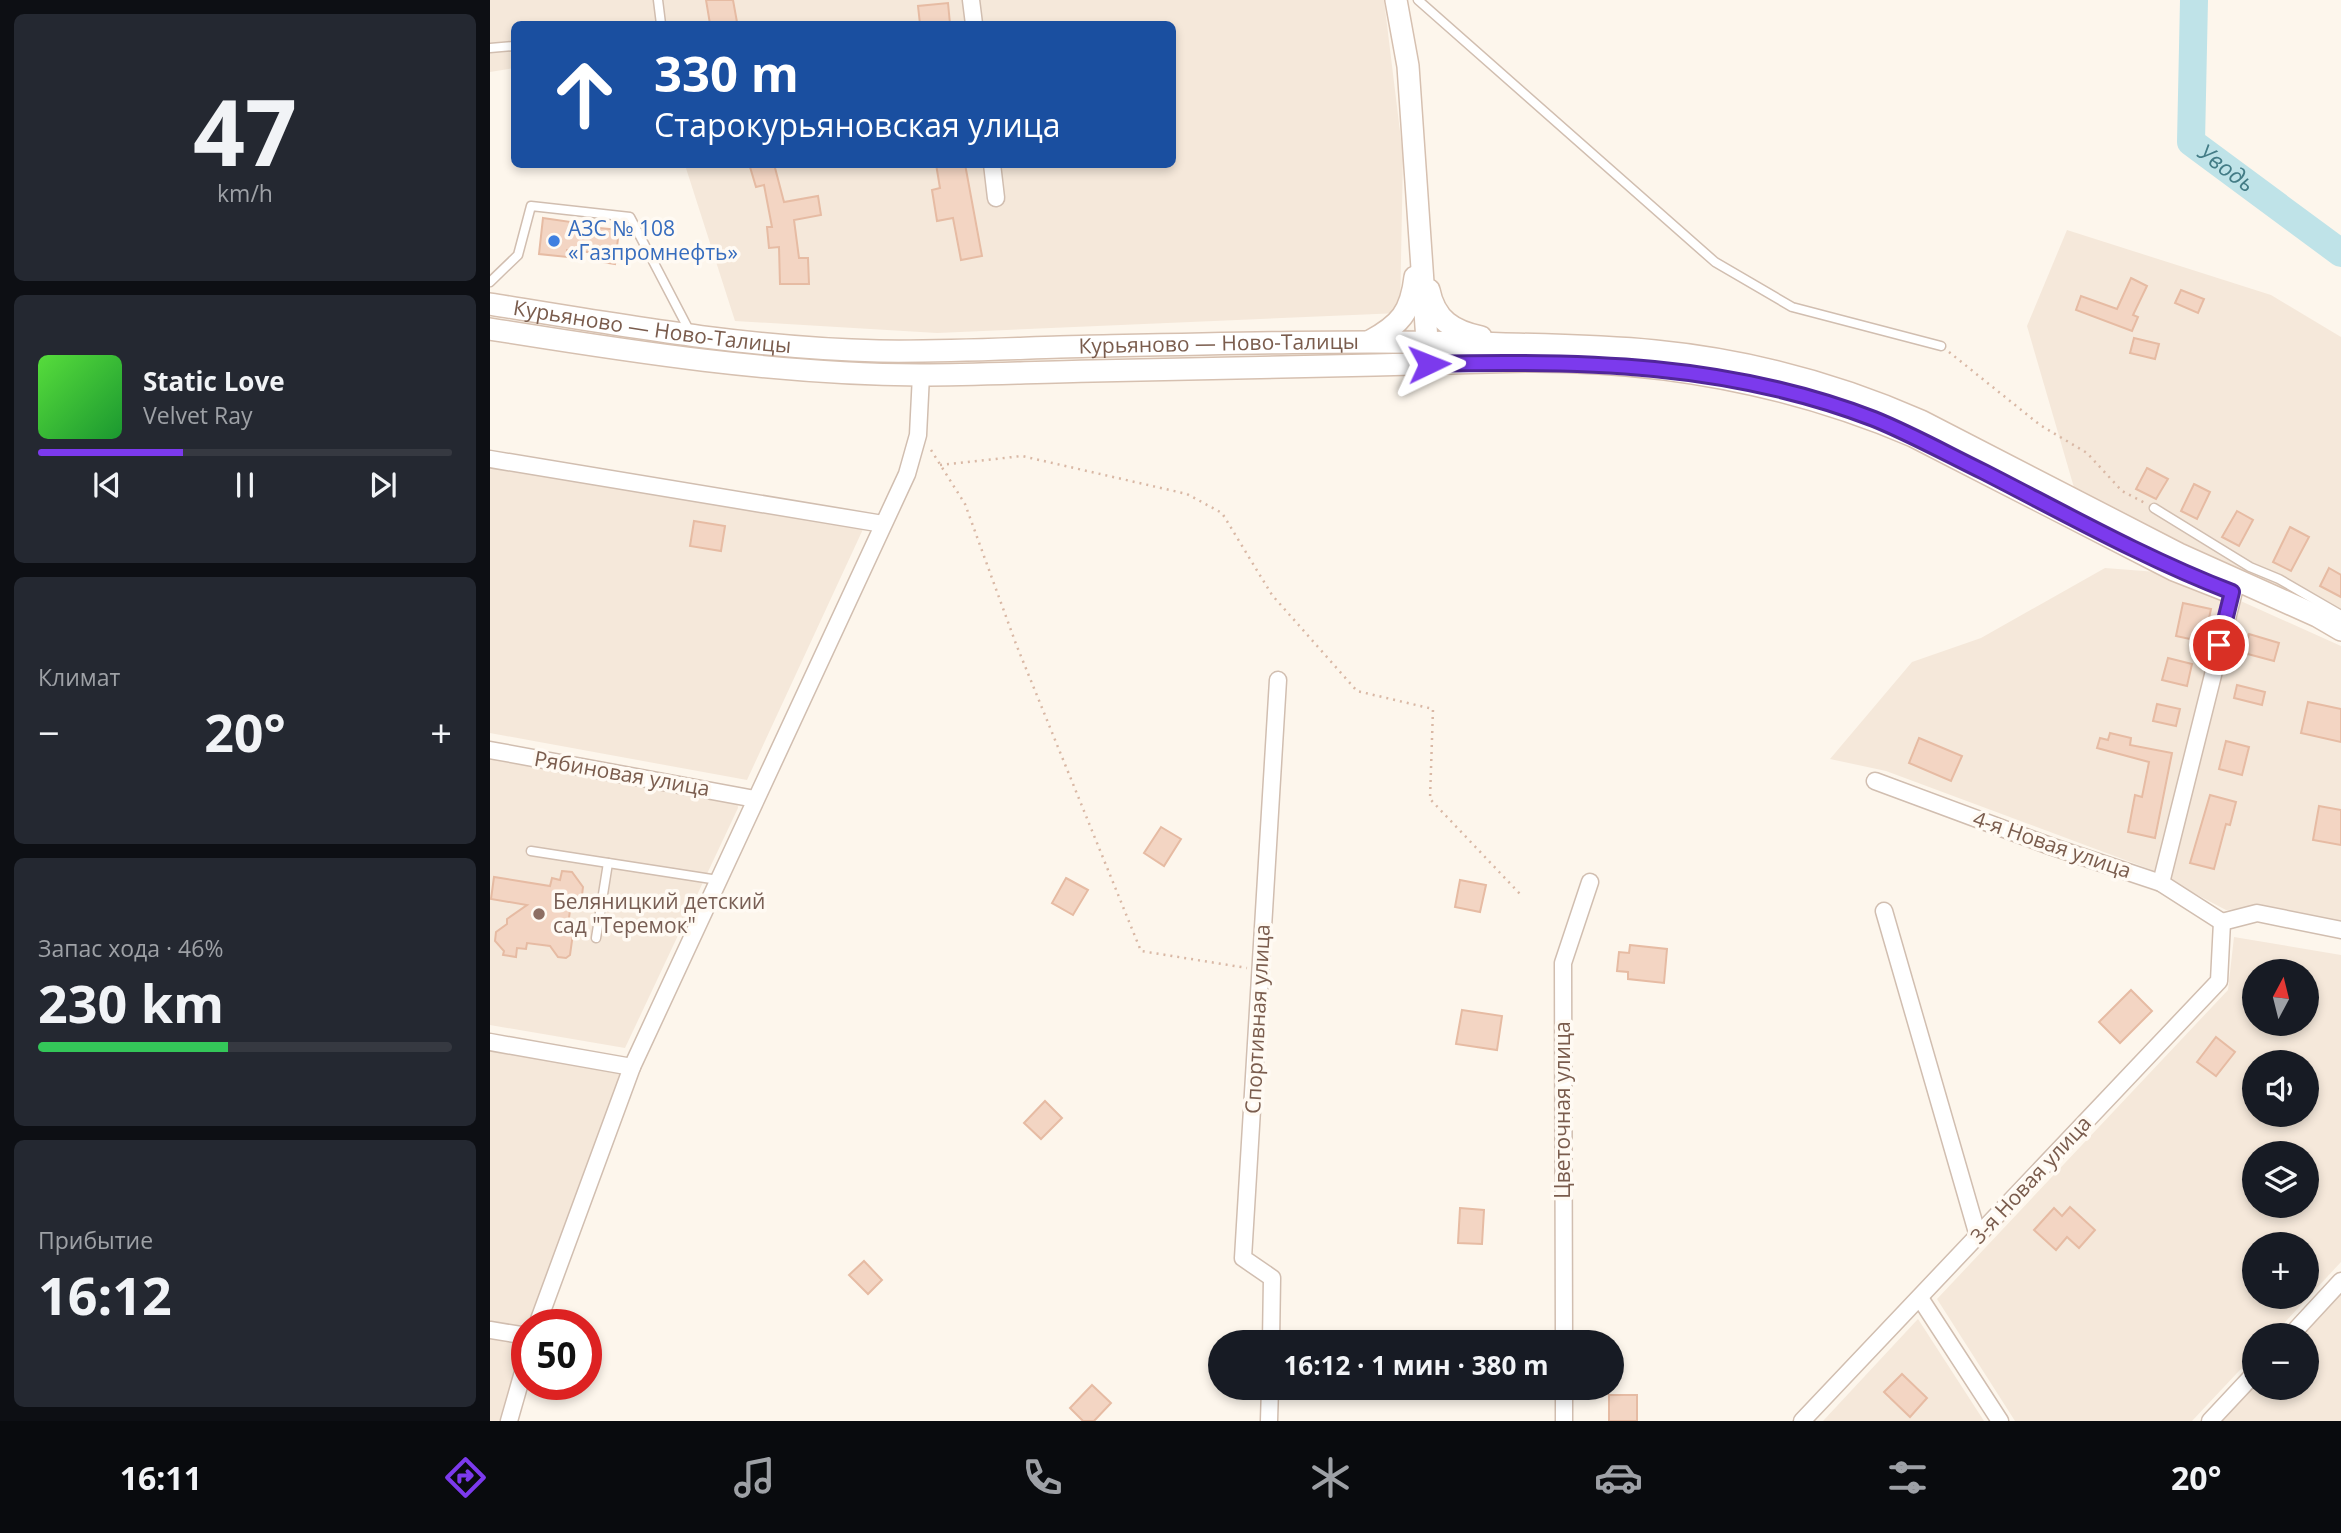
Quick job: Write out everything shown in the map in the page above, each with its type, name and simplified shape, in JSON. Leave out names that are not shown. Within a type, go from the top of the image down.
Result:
[{"type":"main road","points":[[1396,0],[1408,65],[1429,364]]},
{"type":"main road","points":[[1367,342],[1390,331],[1407,310],[1413,293],[1420,237]]},
{"type":"main road","points":[[1420,237],[1431,298],[1444,322],[1465,334],[1528,345]]},
{"type":"main road","name":"Курьяново — Ново-Талицы","points":[[490,304],[691,335],[809,348],[881,351],[1427,342],[1657,351],[1717,359],[1841,389],[1921,421],[2179,554],[2235,587]]},
{"type":"main road","name":"Курьяново — Ново-Талицы","points":[[490,329],[737,364],[827,373],[921,375],[1529,361],[1656,368],[1714,376],[1813,400],[1874,420],[1913,436],[2174,570],[2235,587]]},
{"type":"main road","points":[[2235,587],[2317,616],[2341,630]]},
{"type":"main road","points":[[2235,587],[2341,640]]},
{"type":"street","points":[[971,0],[974,21]]},
{"type":"street","points":[[992,168],[996,198]]},
{"type":"street","points":[[543,1309],[632,1067],[907,474],[918,435],[921,375]]},
{"type":"street","points":[[490,459],[883,524]]},
{"type":"street","points":[[2161,883],[2235,587]]},
{"type":"street","name":"Спортивная улица","points":[[1271,1330],[1272,1278],[1243,1258],[1278,680]]},
{"type":"street","name":"Рябиновая улица","points":[[490,750],[755,799]]},
{"type":"street","name":"4-я Новая улица","points":[[1875,781],[2050,846],[2161,883],[2222,922]]},
{"type":"street","name":"Цветочная улица","points":[[1563,1330],[1563,962],[1590,882]]},
{"type":"street","points":[[1884,911],[1978,1236]]},
{"type":"street","points":[[2222,922],[2257,913],[2341,930]]},
{"type":"street","name":"3-я Новая улица","points":[[1802,1421],[2219,981],[2222,922]]},
{"type":"street","points":[[490,1042],[632,1067]]},
{"type":"street","points":[[2302,1323],[2341,1282]]},
{"type":"street","points":[[1920,1298],[2000,1421]]},
{"type":"street","points":[[490,1330],[511,1333]]},
{"type":"street","points":[[2210,1421],[2242,1387]]},
{"type":"street","points":[[509,1421],[515,1400]]},
{"type":"street","points":[[1269,1421],[1270,1400]]},
{"type":"street","points":[[1564,1400],[1564,1421]]},
{"type":"lane","points":[[659,0],[660,21]]},
{"type":"lane","points":[[1418,0],[1715,262],[1792,307],[1941,345]]},
{"type":"lane","points":[[490,48],[511,46]]},
{"type":"lane","points":[[490,282],[518,255],[531,206],[630,217],[691,335]]},
{"type":"lane","points":[[2154,508],[2250,567],[2279,579],[2341,615]]},
{"type":"lane","points":[[531,851],[718,880]]},
{"type":"lane","points":[[596,938],[608,863]]},
{"type":"path","points":[[1941,345],[2014,406],[2087,453],[2122,491],[2154,508]]},
{"type":"path","points":[[929,447],[965,504],[1016,645],[1141,951],[1261,970]]},
{"type":"path","points":[[940,465],[1022,457],[1187,494],[1222,513],[1272,595],[1357,691],[1433,709],[1430,799],[1521,895]]},
{"type":"shaded area","points":[[490,0],[968,0],[971,21],[511,21],[511,68],[490,72]]},
{"type":"shaded area","points":[[974,0],[1384,0],[1403,156],[1400,313],[937,333],[735,321],[686,168],[1176,168],[1176,21],[977,21]]},
{"type":"shaded area","points":[[2067,230],[2271,295],[2341,337],[2341,622],[2075,491],[2027,326]]},
{"type":"shaded area","points":[[490,463],[864,527],[747,780],[490,733]]},
{"type":"shaded area","points":[[2105,568],[2157,572],[2229,595],[2160,873],[1886,771],[1830,759],[1912,662],[1981,638]]},
{"type":"shaded area","points":[[2234,598],[2341,646],[2341,924],[2264,908],[2226,910],[2165,878]]},
{"type":"shaded area","points":[[490,755],[737,800],[738,808],[625,1048],[490,1025]]},
{"type":"shaded area","points":[[2234,937],[2341,955],[2341,1262],[2319,1286],[2319,1232],[2242,1232],[2242,1309],[2297,1309],[2284,1323],[2242,1323],[2242,1368],[2192,1421],[2015,1421],[1937,1299],[2228,990]]},
{"type":"shaded area","points":[[490,1046],[626,1069],[539,1309],[511,1309],[511,1330],[490,1327]]},
{"type":"shaded area","points":[[2341,1287],[2341,1421],[2215,1421],[2242,1393],[2242,1400],[2319,1400],[2319,1323],[2307,1323]]},
{"type":"shaded area","points":[[1918,1319],[1984,1421],[1823,1421]]},
{"type":"shaded area","points":[[490,1334],[511,1339],[511,1400],[505,1421],[490,1421]]},
{"type":"building","points":[[706,0],[733,0],[737,21],[710,21]]},
{"type":"building","points":[[948,3],[950,21],[920,21],[918,6]]},
{"type":"building","points":[[750,168],[775,168],[784,202],[818,196],[821,215],[794,220],[799,258],[808,258],[809,284],[780,284],[779,247],[769,248],[767,227],[772,227],[764,185],[756,187]]},
{"type":"building","points":[[937,168],[966,168],[982,256],[961,260],[953,218],[937,221],[932,190],[940,188]]},
{"type":"building","points":[[543,218],[571,222],[569,233],[599,236],[600,228],[619,230],[615,264],[596,261],[597,253],[567,250],[567,257],[539,254]]},
{"type":"building","points":[[2131,278],[2147,286],[2133,315],[2138,317],[2132,331],[2076,310],[2081,296],[2117,309]]},
{"type":"building","points":[[2181,290],[2204,299],[2198,313],[2175,303]]},
{"type":"building","points":[[2134,338],[2159,344],[2155,359],[2130,353]]},
{"type":"building","points":[[2147,468],[2168,479],[2156,499],[2136,489]]},
{"type":"building","points":[[2194,484],[2210,492],[2197,519],[2181,511]]},
{"type":"building","points":[[2237,511],[2253,520],[2239,546],[2222,537]]},
{"type":"building","points":[[694,521],[725,526],[721,551],[690,546]]},
{"type":"building","points":[[2290,527],[2309,537],[2291,571],[2273,562]]},
{"type":"building","points":[[2329,568],[2341,575],[2341,597],[2320,586]]},
{"type":"building","points":[[2183,603],[2211,609],[2204,642],[2176,636]]},
{"type":"building","points":[[2249,634],[2279,643],[2274,661],[2244,653]]},
{"type":"building","points":[[2168,658],[2192,664],[2187,686],[2162,680]]},
{"type":"building","points":[[2237,685],[2265,692],[2262,705],[2234,698]]},
{"type":"building","points":[[2308,702],[2341,709],[2341,742],[2301,733]]},
{"type":"building","points":[[2157,704],[2180,709],[2176,726],[2153,721]]},
{"type":"building","points":[[2110,733],[2131,738],[2130,745],[2172,753],[2155,838],[2128,832],[2135,795],[2142,797],[2149,762],[2097,748],[2100,738],[2108,740]]},
{"type":"building","points":[[1919,738],[1962,756],[1951,781],[1909,763]]},
{"type":"building","points":[[2226,741],[2249,747],[2242,775],[2219,769]]},
{"type":"building","points":[[2210,795],[2236,802],[2230,825],[2226,824],[2214,869],[2190,863]]},
{"type":"building","points":[[2319,806],[2341,810],[2341,845],[2313,840]]},
{"type":"building","points":[[1161,827],[1181,839],[1164,866],[1144,853]]},
{"type":"building","name":"Беляницкий детский сад \"Теремок\"","points":[[562,871],[572,872],[583,887],[582,895],[571,903],[568,925],[574,926],[570,955],[566,958],[558,957],[550,946],[527,943],[526,949],[517,948],[516,957],[503,955],[504,951],[495,941],[496,932],[507,924],[507,919],[527,905],[491,899],[494,877],[550,886],[552,878],[560,880]]},
{"type":"building","points":[[1066,878],[1088,890],[1073,915],[1052,903]]},
{"type":"building","points":[[1460,880],[1486,885],[1480,912],[1455,907]]},
{"type":"building","points":[[1630,945],[1667,949],[1664,983],[1628,979],[1628,972],[1617,971],[1619,952],[1629,953]]},
{"type":"building","points":[[2131,990],[2152,1011],[2120,1043],[2099,1022]]},
{"type":"building","points":[[1462,1010],[1502,1016],[1497,1050],[1456,1044]]},
{"type":"building","points":[[2216,1037],[2235,1052],[2216,1076],[2197,1062]]},
{"type":"building","points":[[1045,1101],[1062,1118],[1041,1139],[1024,1123]]},
{"type":"building","points":[[2070,1207],[2095,1230],[2079,1248],[2067,1237],[2056,1250],[2034,1230],[2054,1208],[2062,1216]]},
{"type":"building","points":[[1460,1208],[1484,1210],[1482,1244],[1458,1243]]},
{"type":"building","points":[[864,1261],[882,1280],[868,1294],[849,1275]]},
{"type":"building","points":[[1902,1374],[1927,1398],[1910,1417],[1884,1392]]},
{"type":"building","points":[[1092,1385],[1111,1403],[1094,1421],[1083,1421],[1070,1408]]},
{"type":"building","points":[[1624,1395],[1637,1395],[1637,1421],[1609,1421],[1609,1400],[1624,1400]]},
{"type":"waterway","name":"Уводь","points":[[2194,0],[2191,142],[2341,253]]},
{"type":"place","name":"АЗС № 108 «Газпромнефть»","points":[[554,241]]},
{"type":"place","name":"Беляницкий детский сад \"Теремок\"","points":[[539,914]]},
{"type":"route","points":[[1429,364],[1529,361],[1656,368],[1714,376],[1837,406],[1913,436],[2174,570],[2232,592],[2219,645]]}]
